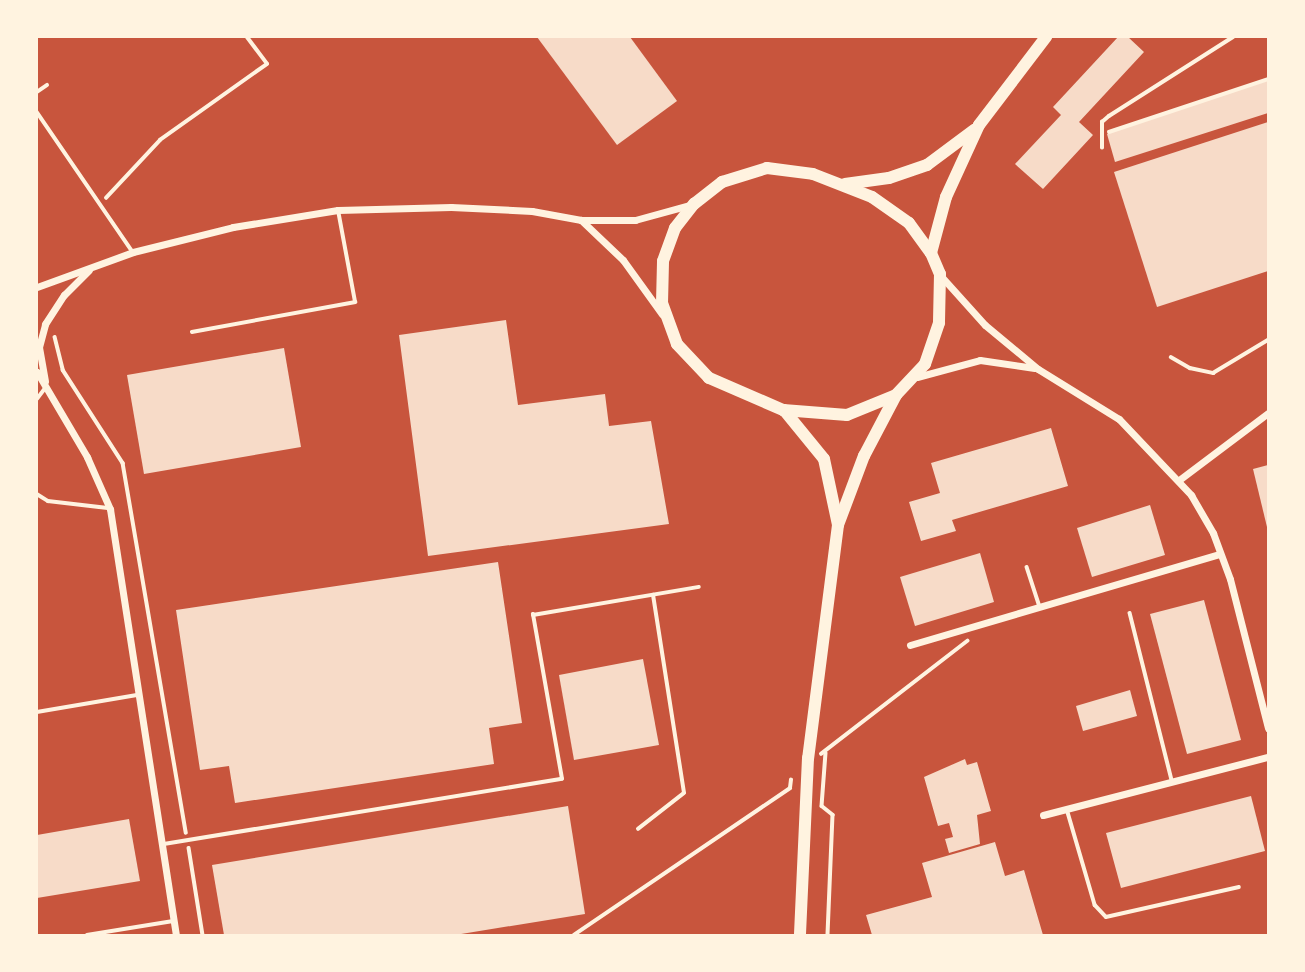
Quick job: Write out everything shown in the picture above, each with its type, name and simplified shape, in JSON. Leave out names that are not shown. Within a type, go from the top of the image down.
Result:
[{"type":"main road","points":[[931,253],[946,197],[979,125],[1046,37]]},
{"type":"main road","points":[[845,184],[889,178],[928,165],[979,125]]},
{"type":"main road","points":[[767,169],[813,174],[845,184],[900,215],[931,253],[940,274],[939,323],[917,377],[896,395],[847,415],[783,410],[728,388],[694,367],[664,317],[661,282],[666,253],[675,228],[694,204],[722,182],[767,169]]},
{"type":"main road","points":[[800,935],[807,758],[838,525],[864,456],[896,395]]},
{"type":"main road","points":[[783,410],[824,459],[838,525]]},
{"type":"street","points":[[37,288],[133,252],[233,227],[338,210],[503,209],[581,220],[635,220],[694,204]]},
{"type":"street","points":[[581,220],[623,260],[664,317]]},
{"type":"street","points":[[46,384],[39,347],[45,324],[64,295],[94,266]]},
{"type":"street","points":[[940,274],[985,324],[1038,369],[1119,419],[1179,480],[1202,513],[1220,554],[1265,701],[1268,728]]},
{"type":"street","points":[[917,377],[979,360],[1038,369]]},
{"type":"street","points":[[37,372],[88,457],[110,509],[176,935]]},
{"type":"street","points":[[1179,480],[1268,412]]},
{"type":"street","points":[[910,645],[1220,554]]},
{"type":"street","points":[[1043,815],[1268,757]]},
{"type":"lane","points":[[1102,148],[1102,122],[1109,116],[1233,37]]},
{"type":"lane","points":[[37,112],[133,252]]},
{"type":"lane","points":[[192,332],[355,302],[338,210]]},
{"type":"lane","points":[[1171,357],[1190,368],[1213,373],[1268,340]]},
{"type":"lane","points":[[37,399],[46,384]]},
{"type":"lane","points":[[37,494],[47,501],[110,509]]},
{"type":"lane","points":[[1027,567],[1039,606]]},
{"type":"lane","points":[[162,845],[562,779],[533,615],[699,587]]},
{"type":"lane","points":[[638,830],[684,793],[653,595]]},
{"type":"lane","points":[[1130,613],[1172,780]]},
{"type":"lane","points":[[37,712],[137,695]]},
{"type":"lane","points":[[1067,809],[1095,905],[1106,917],[1239,887]]},
{"type":"lane","points":[[87,935],[173,921]]},
{"type":"path","points":[[99,205],[160,140],[267,64],[247,37]]},
{"type":"path","points":[[1101,135],[1268,79]]},
{"type":"path","points":[[37,92],[47,85]]},
{"type":"path","points":[[807,758],[826,753],[972,637]]},
{"type":"path","points":[[826,753],[822,806],[832,815],[828,935]]},
{"type":"path","points":[[574,935],[777,797]]},
{"type":"building","points":[[537,37],[630,37],[677,101],[617,145]]},
{"type":"building","points":[[1118,37],[1128,37],[1144,52],[1079,122],[1093,135],[1043,189],[1015,164],[1061,115],[1053,107]]},
{"type":"building","points":[[1268,80],[1268,113],[1115,162],[1107,134]]},
{"type":"building","points":[[1268,122],[1268,271],[1157,307],[1114,172]]},
{"type":"building","points":[[506,320],[518,405],[605,394],[609,426],[651,421],[669,524],[428,556],[399,335]]},
{"type":"building","points":[[284,348],[301,447],[144,474],[127,375]]},
{"type":"building","points":[[1051,428],[1068,486],[952,520],[956,531],[921,541],[909,502],[940,493],[931,463]]},
{"type":"building","points":[[1268,465],[1268,527],[1267,527],[1253,469]]},
{"type":"building","points":[[1150,505],[1165,555],[1092,577],[1077,528]]},
{"type":"building","points":[[980,553],[994,602],[915,626],[900,577]]},
{"type":"building","points":[[498,562],[522,723],[489,728],[494,764],[235,803],[229,766],[200,770],[176,610]]},
{"type":"building","points":[[1204,600],[1241,740],[1187,754],[1150,614]]},
{"type":"building","points":[[643,659],[659,745],[574,760],[559,675]]},
{"type":"building","points":[[1130,690],[1137,716],[1083,731],[1076,706]]},
{"type":"building","points":[[965,759],[967,765],[977,762],[991,811],[977,815],[980,844],[949,853],[945,839],[953,837],[949,823],[938,826],[924,777]]},
{"type":"building","points":[[1251,796],[1265,851],[1121,888],[1106,833]]},
{"type":"building","points":[[568,806],[585,914],[455,935],[224,935],[212,865]]},
{"type":"building","points":[[129,819],[140,881],[37,898],[37,835]]},
{"type":"building","points":[[995,842],[1005,876],[1024,870],[1043,935],[872,935],[866,915],[932,897],[922,863]]}]
